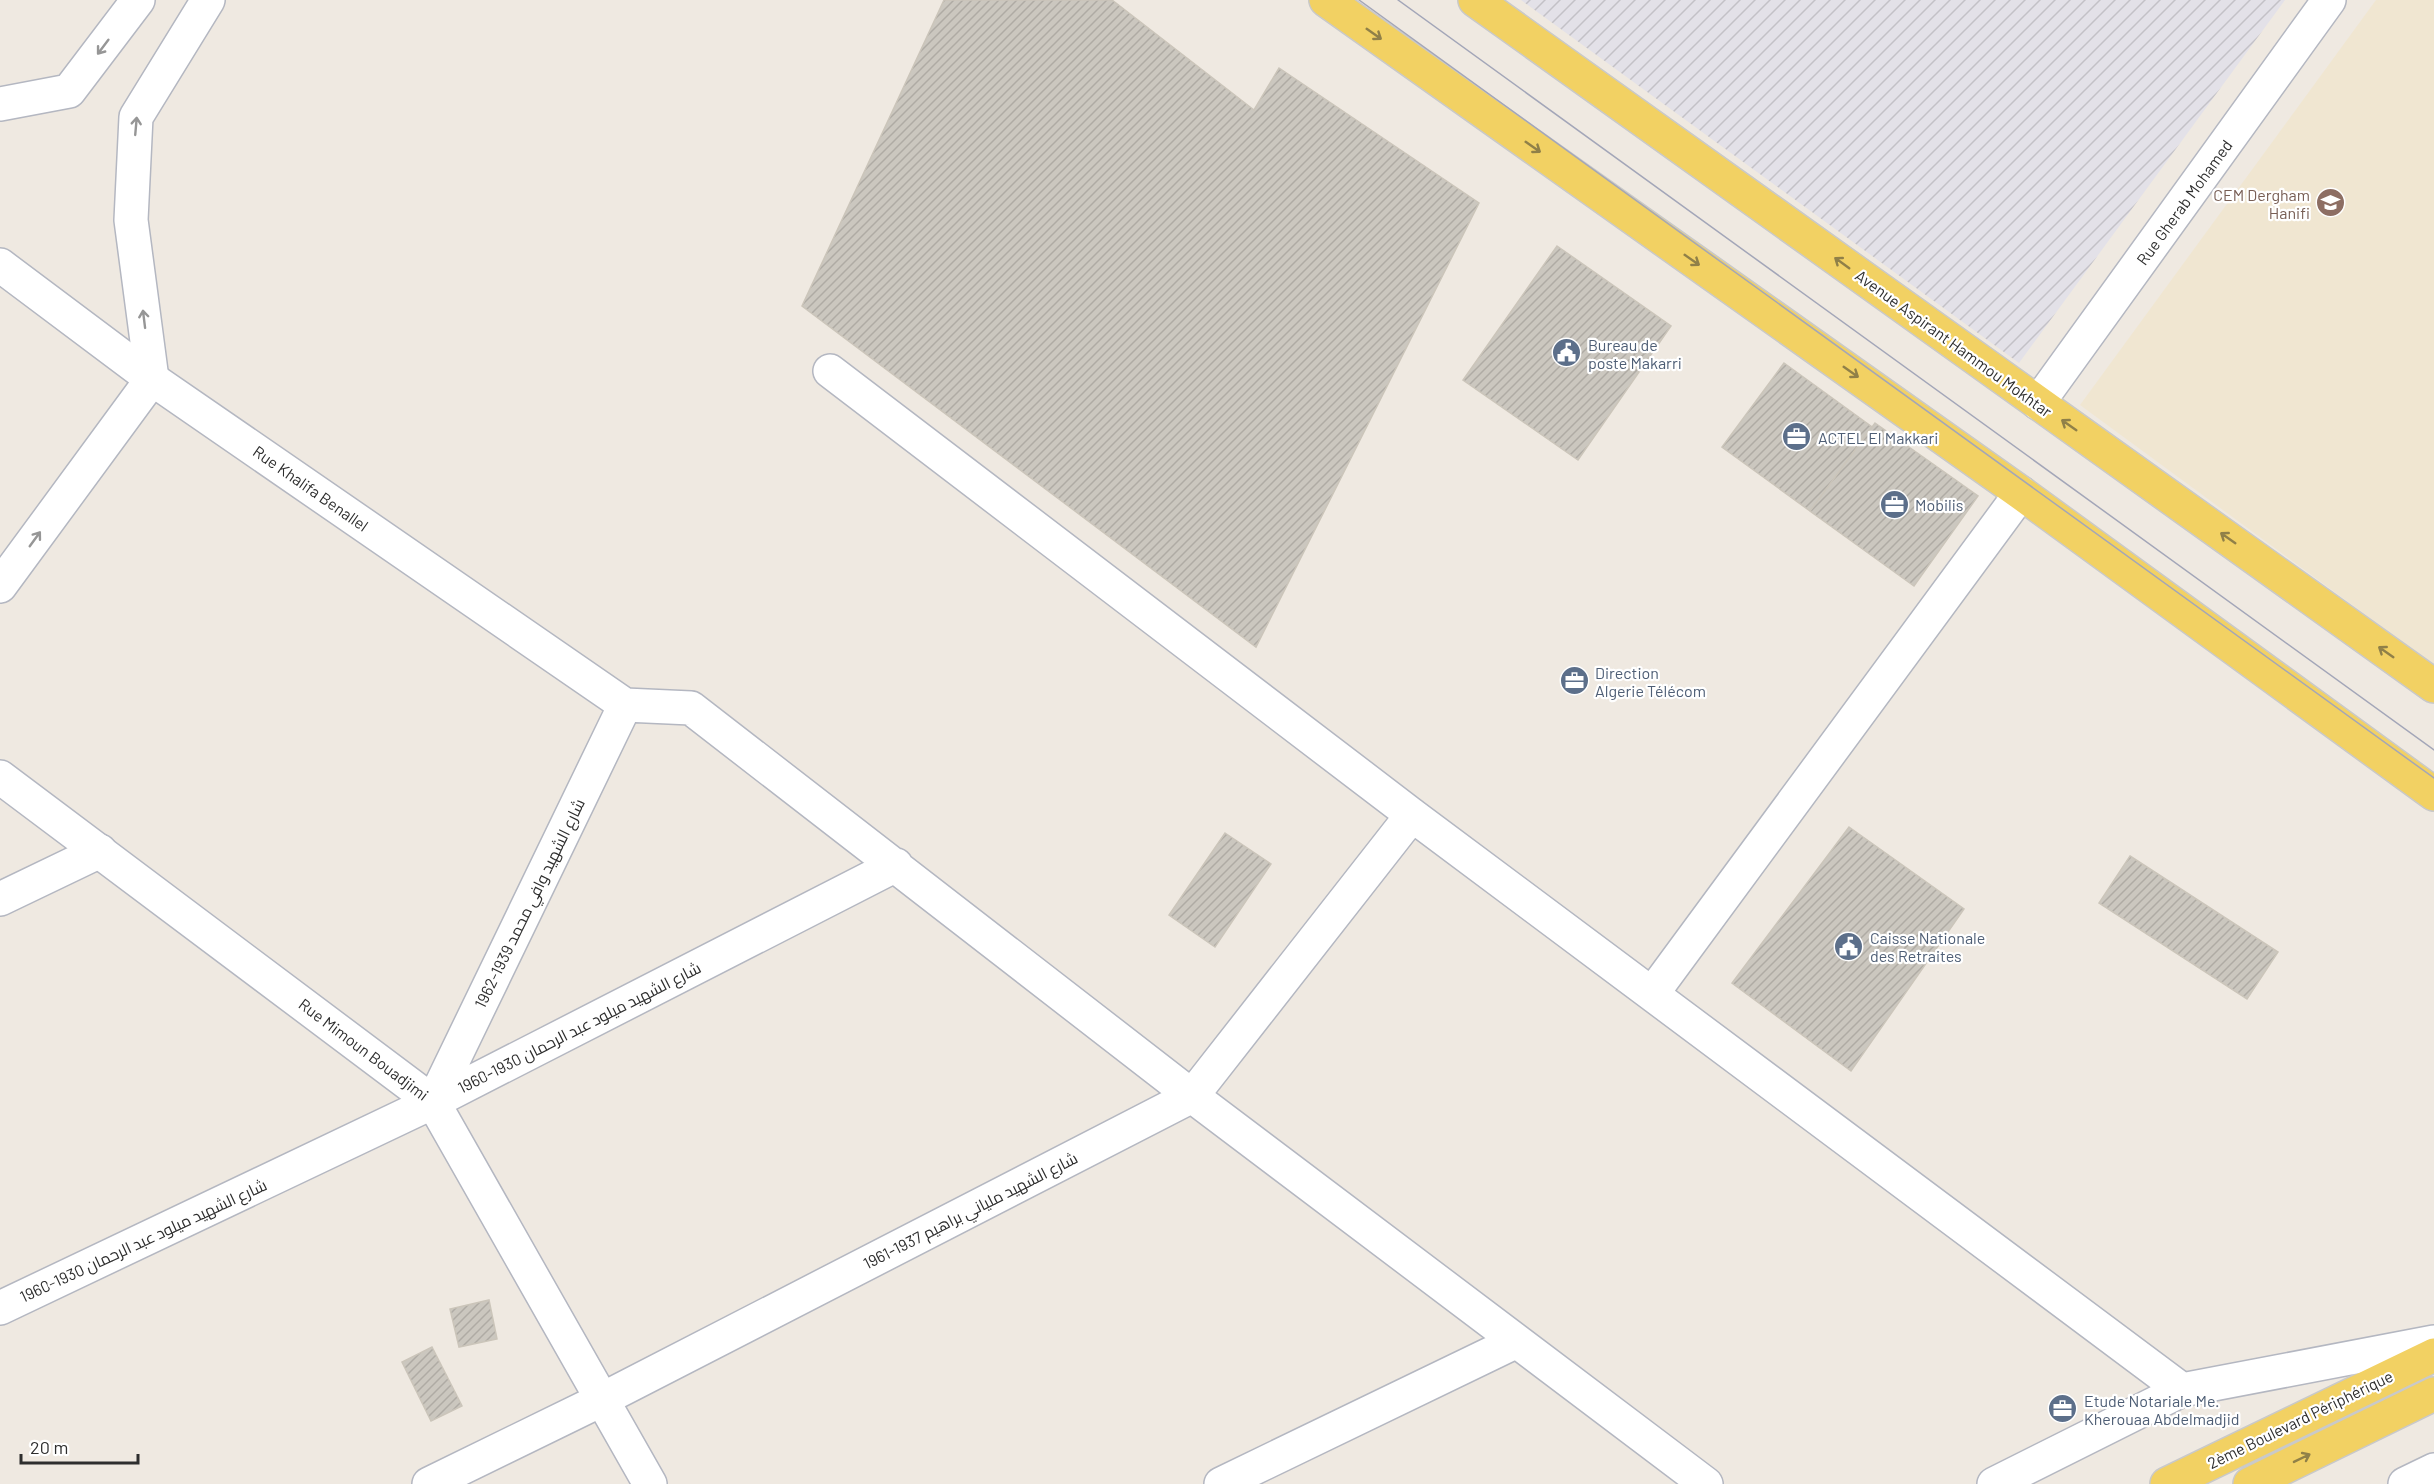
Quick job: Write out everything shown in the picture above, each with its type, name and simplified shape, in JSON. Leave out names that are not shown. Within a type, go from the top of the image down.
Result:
[{"type":"main road","points":[[1326,0],[2021,493],[2434,794]]},
{"type":"main road","name":"Avenue Aspirant Hammou Mokhtar","points":[[1475,0],[2434,686]]},
{"type":"main road","name":"2ème Boulevard Périphérique","points":[[2167,1484],[2434,1355]]},
{"type":"main road","points":[[2250,1484],[2434,1394]]},
{"type":"street","points":[[0,104],[69,91],[138,0]]},
{"type":"street","points":[[0,586],[152,379],[131,220],[136,117],[208,0]]},
{"type":"street","name":"Rue Gherab Mohamed","points":[[2038,403],[2329,0]]},
{"type":"street","name":"Rue Khalifa Benallel","points":[[0,265],[152,379],[626,705]]},
{"type":"street","points":[[830,371],[1412,815],[2182,1390]]},
{"type":"street","points":[[1652,994],[2021,493]]},
{"type":"street","points":[[626,705],[691,708],[1192,1096],[1515,1342],[1707,1484]]},
{"type":"street","name":"شارع الشهيد وافي محمد 1939-1962","points":[[433,1102],[626,705]]},
{"type":"street","name":"Rue Mimoun Bouadjimi","points":[[0,777],[433,1102],[650,1484]]},
{"type":"street","name":"شارع الشهيد ملياني براهيم 1937-1961","points":[[429,1484],[601,1400],[1192,1096],[1412,815]]},
{"type":"street","points":[[0,899],[100,851]]},
{"type":"street","name":"شارع الشهيد ميلود عبد الرحمان 1930-1960","points":[[0,1308],[433,1102],[896,865]]},
{"type":"street","points":[[1221,1484],[1515,1342]]},
{"type":"street","points":[[1994,1484],[2182,1390],[2434,1342]]},
{"type":"street","points":[[2405,1484],[2434,1470]]},
{"type":"shaded area","points":[[1521,0],[2285,0],[2019,363]]},
{"type":"shaded area","name":"CEM Dergham Hanifi","points":[[2376,0],[2434,0],[2434,665],[2080,405]]},
{"type":"building","points":[[944,0],[1112,0],[1254,110],[1279,68],[1479,203],[1256,647],[802,306]]},
{"type":"building","name":"Bureau de poste Makarri","points":[[1557,246],[1671,326],[1578,460],[1463,380]]},
{"type":"building","name":"ACTEL El Makkari","points":[[1784,363],[1872,427],[1810,511],[1722,447]]},
{"type":"building","name":"Mobilis","points":[[1875,423],[1978,496],[1914,586],[1810,511]]},
{"type":"building","name":"Caisse Nationale des Retraites","points":[[1849,827],[1964,909],[1851,1071],[1732,983]]},
{"type":"building","points":[[1225,833],[1271,864],[1215,947],[1169,915]]},
{"type":"building","points":[[2130,856],[2278,952],[2247,999],[2099,903]]},
{"type":"building","points":[[489,1300],[497,1339],[459,1347],[450,1309]]},
{"type":"building","points":[[432,1347],[462,1406],[431,1421],[402,1362]]},
{"type":"tram line","points":[[1359,0],[2434,778]]},
{"type":"tram line","points":[[1398,0],[2434,750]]},
{"type":"place","name":"CEM Dergham Hanifi","points":[[2331,203]]},
{"type":"place","name":"Bureau de poste Makarri","points":[[1567,353]]},
{"type":"place","name":"ACTEL El Makkari","points":[[1797,437]]},
{"type":"place","name":"Mobilis","points":[[1894,504]]},
{"type":"place","name":"Direction Algerie Télécom","points":[[1574,681]]},
{"type":"place","name":"Caisse Nationale des Retraites","points":[[1849,946]]},
{"type":"place","name":"Etude Notariale Me. Kherouaa Abdelmadjid","points":[[2063,1409]]}]
